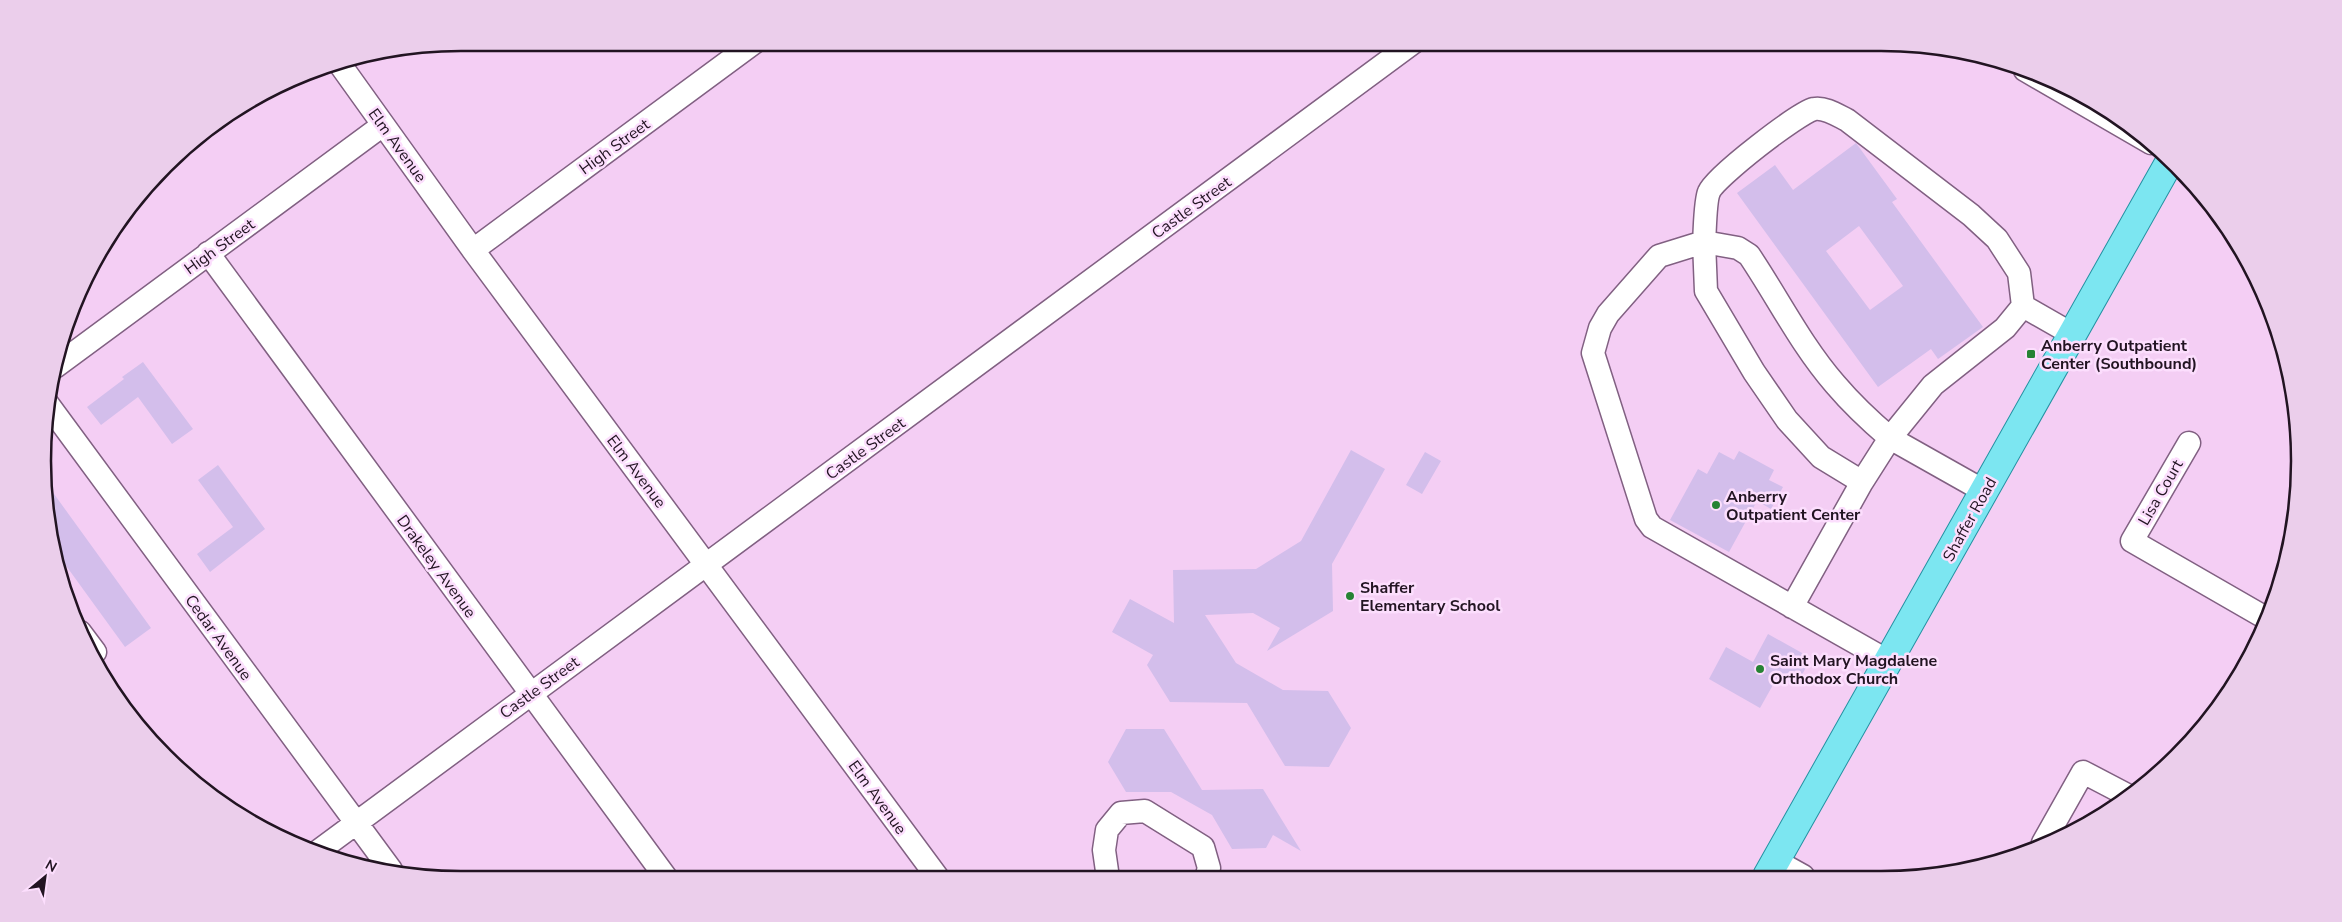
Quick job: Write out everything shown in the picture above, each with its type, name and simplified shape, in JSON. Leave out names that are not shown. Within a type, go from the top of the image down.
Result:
[{"type":"main road","name":"Shaffer Road","points":[[1771,869],[2167,167]]},
{"type":"street","name":"High Street","points":[[473,250],[743,51]]},
{"type":"street","name":"Castle Street","points":[[323,847],[1402,51]]},
{"type":"street","name":"Elm Avenue","points":[[343,69],[473,250],[933,871]]},
{"type":"street","points":[[1792,606],[1862,482],[1890,438],[1933,385],[2005,328],[2023,306],[2019,273],[1997,239],[1971,214],[1847,120],[1828,110],[1814,110],[1785,127],[1733,166],[1709,192],[1704,242],[1706,291],[1754,372],[1787,420],[1821,457],[1862,482]]},
{"type":"street","name":"High Street","points":[[64,360],[383,125]]},
{"type":"street","points":[[1888,661],[1659,531],[1646,519],[1593,353],[1600,328],[1608,314],[1659,256],[1704,242],[1738,248],[1749,255],[1798,334],[1834,383],[1862,414],[1890,438],[1984,491]]},
{"type":"street","name":"Drakeley Avenue","points":[[208,253],[661,871]]},
{"type":"street","points":[[2023,306],[2072,334]]},
{"type":"street","name":"Cedar Avenue","points":[[54,413],[386,864]]},
{"type":"street","name":"Lisa Court","points":[[2189,443],[2132,541],[2261,615]]},
{"type":"street","points":[[2047,835],[2083,772],[2122,792]]},
{"type":"street","points":[[1107,871],[1104,850],[1107,830],[1121,813],[1145,812],[1204,847],[1208,871]]},
{"type":"building","points":[[1856,143],[1897,199],[1892,202],[1983,327],[1938,359],[1931,349],[1878,387],[1737,193],[1775,165],[1793,190]],"holes":[[[1859,226],[1903,286],[1870,310],[1826,251]]]},
{"type":"building","points":[[143,362],[193,429],[172,444],[138,397],[101,425],[87,407]]},
{"type":"building","points":[[1351,450],[1385,469],[1332,564],[1333,611],[1267,651],[1280,628],[1253,613],[1205,615],[1236,663],[1283,690],[1328,691],[1351,728],[1329,767],[1285,766],[1247,703],[1170,702],[1147,665],[1153,655],[1112,632],[1130,599],[1174,623],[1173,570],[1256,569],[1301,541]]},
{"type":"building","name":"Anberry Outpatient Center","points":[[1739,451],[1774,470],[1769,480],[1783,487],[1771,509],[1757,501],[1729,552],[1670,520],[1698,469],[1707,474],[1719,452],[1734,460]]},
{"type":"building","points":[[1425,452],[1441,461],[1422,494],[1406,485]]},
{"type":"building","points":[[218,465],[265,529],[210,572],[197,554],[233,527],[198,480]]},
{"type":"building","points":[[52,492],[151,628],[125,647],[64,563]]},
{"type":"building","name":"Saint Mary Magdalene Orthodox Church","points":[[1768,634],[1811,658],[1796,686],[1778,676],[1760,708],[1709,679],[1726,647],[1753,662]]},
{"type":"building","points":[[1126,729],[1164,729],[1202,790],[1263,789],[1301,851],[1273,835],[1266,848],[1232,849],[1212,815],[1171,792],[1126,792],[1108,762]]},
{"type":"place","name":"Anberry Outpatient Center (Southbound)","points":[[2031,354]]},
{"type":"place","name":"Anberry Outpatient Center","points":[[1716,505]]},
{"type":"place","name":"Shaffer Elementary School","points":[[1350,596]]},
{"type":"place","name":"Saint Mary Magdalene Orthodox Church","points":[[1760,669]]}]
